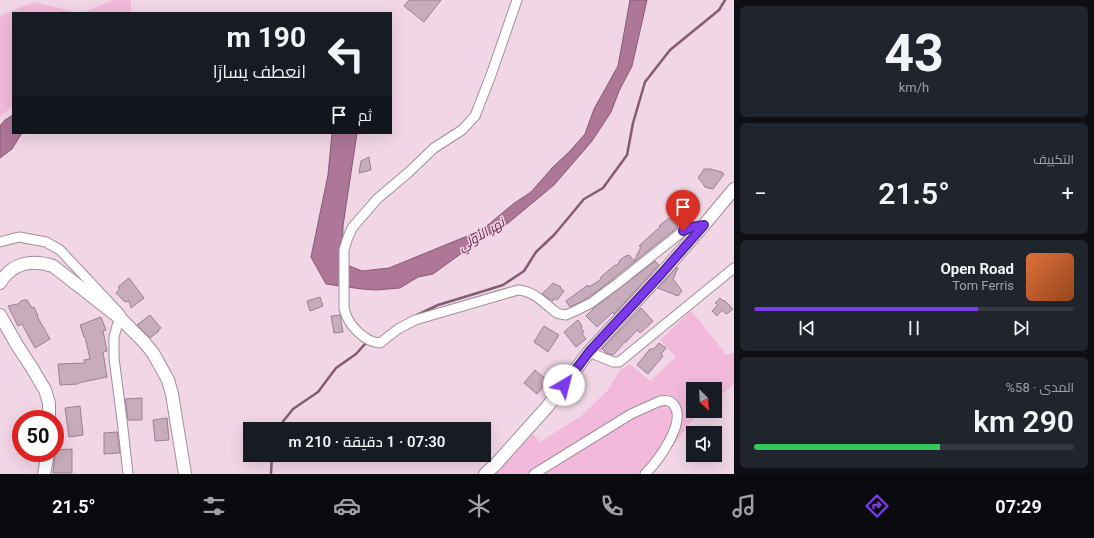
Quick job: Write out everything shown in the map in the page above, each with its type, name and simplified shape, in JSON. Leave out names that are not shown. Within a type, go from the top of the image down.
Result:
[{"type":"main road","points":[[485,474],[496,464],[547,407],[589,352],[662,273],[734,189]]},
{"type":"main road","points":[[0,283],[4,276],[12,269],[33,262],[53,266],[121,319],[144,342],[153,353],[168,380],[172,394],[185,474]]},
{"type":"main road","points":[[0,315],[45,390],[49,403],[49,410]]},
{"type":"main road","points":[[44,474],[46,462]]},
{"type":"street","points":[[517,0],[475,116],[462,130],[434,148],[409,172],[377,199],[352,228],[344,250],[344,312],[351,325],[370,341],[380,344],[398,329],[416,320],[518,290],[528,291],[534,294],[557,313],[566,315],[584,307],[603,295],[683,231],[704,225]]},
{"type":"street","points":[[0,242],[19,237],[46,242],[60,250],[120,314],[121,319],[114,337],[114,358],[128,474]]},
{"type":"street","points":[[589,352],[613,362],[619,362],[734,268]]},
{"type":"street","points":[[534,474],[631,414],[660,401],[669,401],[676,408],[678,418],[677,423],[664,450],[656,462],[644,474]]},
{"type":"shaded area","points":[[113,0],[131,0],[131,12],[84,12]]},
{"type":"shaded area","points":[[34,2],[75,12],[12,12],[12,106],[0,117],[0,16]]},
{"type":"shaded area","points":[[691,311],[726,355],[734,353],[734,384],[722,394],[722,382],[686,382],[686,418],[694,418],[688,426],[686,426],[686,429],[651,474],[492,474],[532,433],[540,442],[581,416],[608,390],[620,370],[630,364],[650,381],[676,357],[660,340]]},
{"type":"water","name":"نهر الأولي","points":[[630,0],[647,0],[632,66],[619,91],[611,112],[592,141],[554,185],[507,224],[473,245],[433,274],[418,277],[400,288],[376,290],[326,284],[311,257],[328,175],[332,134],[357,134],[343,226],[342,263],[362,271],[389,268],[482,230],[513,204],[531,192],[585,134],[594,109],[618,66]]},
{"type":"water","points":[[12,116],[12,134],[21,134],[12,149],[0,158],[0,126],[5,120]]},
{"type":"building","points":[[409,0],[441,0],[424,22],[404,6]]},
{"type":"building","points":[[369,157],[371,170],[359,173],[361,161]]},
{"type":"building","points":[[704,169],[722,172],[724,174],[713,189],[705,187],[698,178]]},
{"type":"building","points":[[669,218],[678,227],[588,298],[570,307],[566,301],[588,285],[589,287],[600,280],[601,277],[615,265],[617,266],[620,260],[624,257],[629,255],[634,261],[641,247],[639,246]]},
{"type":"building","points":[[655,261],[659,265],[614,314],[613,312],[597,327],[586,316],[595,307]]},
{"type":"building","points":[[677,267],[678,268],[673,279],[682,291],[678,296],[658,288]]},
{"type":"building","points":[[129,278],[144,298],[131,308],[129,301],[125,302],[116,293],[119,290],[119,286]]},
{"type":"building","points":[[553,283],[561,287],[560,288],[564,291],[557,300],[554,298],[553,301],[542,294]]},
{"type":"building","points":[[320,297],[323,306],[310,311],[307,301]]},
{"type":"building","points":[[720,298],[733,309],[726,314],[722,310],[717,316],[712,311],[718,305],[715,303]]},
{"type":"building","points":[[24,300],[27,300],[32,308],[34,307],[37,316],[50,339],[35,348],[22,324],[18,326],[8,306],[18,304]]},
{"type":"building","points":[[641,308],[653,321],[640,333],[637,330],[613,355],[606,353],[602,349]]},
{"type":"building","points":[[150,315],[161,328],[150,338],[137,325]]},
{"type":"building","points":[[340,315],[343,332],[334,333],[331,316]]},
{"type":"building","points":[[101,317],[106,330],[103,331],[107,351],[103,352],[107,377],[78,384],[60,385],[58,364],[85,363],[84,360],[90,359],[85,337],[80,325]]},
{"type":"building","points":[[578,320],[584,332],[582,334],[586,339],[576,347],[564,332]]},
{"type":"building","points":[[544,326],[559,335],[548,352],[534,342]]},
{"type":"building","points":[[659,343],[666,348],[661,354],[663,356],[648,374],[637,365],[650,349],[654,349]]},
{"type":"building","points":[[535,370],[548,381],[537,394],[524,383]]},
{"type":"building","points":[[142,398],[142,420],[128,420],[125,399]]},
{"type":"building","points":[[80,406],[83,435],[69,437],[65,408]]},
{"type":"building","points":[[167,418],[169,440],[155,441],[153,420]]},
{"type":"building","points":[[117,432],[120,453],[104,454],[104,433]]},
{"type":"building","points":[[64,449],[72,449],[72,473],[53,473],[54,462],[64,462]]},
{"type":"waterway","points":[[417,315],[438,305],[503,285],[524,271],[536,252],[554,235],[584,199],[603,188],[627,155],[633,123],[645,82],[670,50],[719,10],[725,0]]},
{"type":"waterway","points":[[283,422],[293,409],[318,392],[336,368],[356,354],[365,344]]},
{"type":"waterway","points":[[271,474],[272,462]]},
{"type":"route","points":[[564,385],[589,352],[704,225],[683,231]]}]
